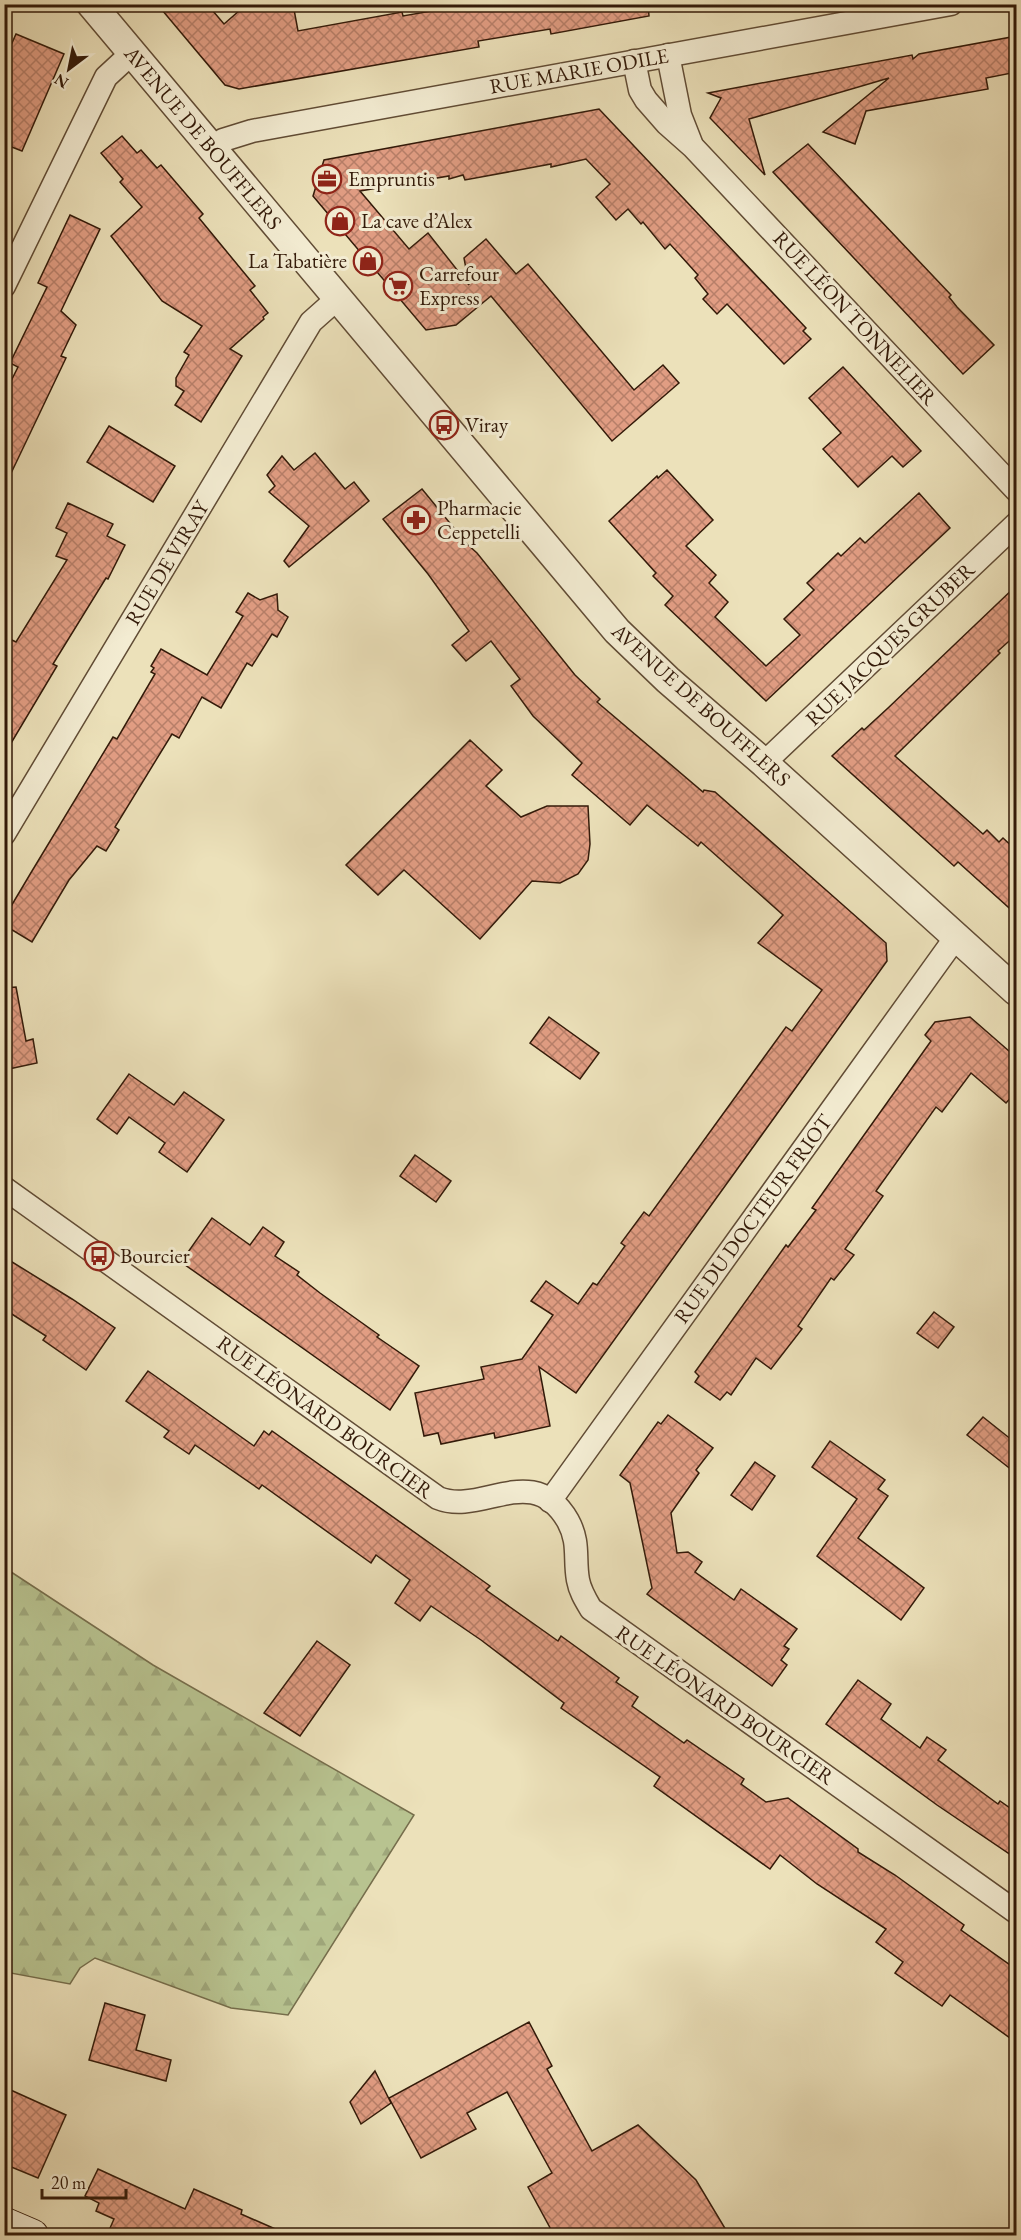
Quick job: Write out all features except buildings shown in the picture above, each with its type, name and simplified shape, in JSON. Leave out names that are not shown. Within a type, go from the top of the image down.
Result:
[{"type":"main road","points":[[4,2224],[32,2235]]},
{"type":"street","name":"AVENUE DE BOUFFLERS","points":[[91,4],[617,631],[668,680],[764,763],[1017,991]]},
{"type":"street","name":"RUE MARIE ODILE","points":[[211,149],[224,140],[252,131],[951,4]]},
{"type":"street","points":[[4,286],[106,77],[132,53]]},
{"type":"street","name":"RUE LÉON TONNELIER","points":[[668,55],[680,115],[693,147]]},
{"type":"street","name":"RUE LÉON TONNELIER","points":[[634,61],[640,90],[667,124],[693,147],[1017,490]]},
{"type":"street","name":"RUE DE VIRAY","points":[[4,834],[311,322],[338,298]]},
{"type":"street","name":"RUE JACQUES GRUBER","points":[[764,763],[1017,524]]},
{"type":"street","name":"RUE DU DOCTEUR FRIOT","points":[[550,1501],[956,937]]},
{"type":"street","name":"RUE LÉONARD BOURCIER","points":[[4,1188],[438,1498],[460,1503],[520,1491],[535,1494],[550,1501],[560,1510],[573,1531],[578,1556],[579,1587],[591,1609],[1017,1912]]},
{"type":"green space","points":[[5,1568],[153,1665],[414,1815],[288,2015],[231,2008],[95,1958],[80,1968],[70,1984],[5,1972]]},
{"type":"place","name":"Empruntis","points":[[327,179]]},
{"type":"place","name":"La cave d’Alex","points":[[340,221]]},
{"type":"place","name":"La Tabatière","points":[[368,261]]},
{"type":"place","name":"Carrefour Express","points":[[398,286]]},
{"type":"place","name":"Viray","points":[[444,425]]},
{"type":"place","name":"Pharmacie Ceppetelli","points":[[416,520]]},
{"type":"place","name":"Bourcier","points":[[99,1256]]}]
